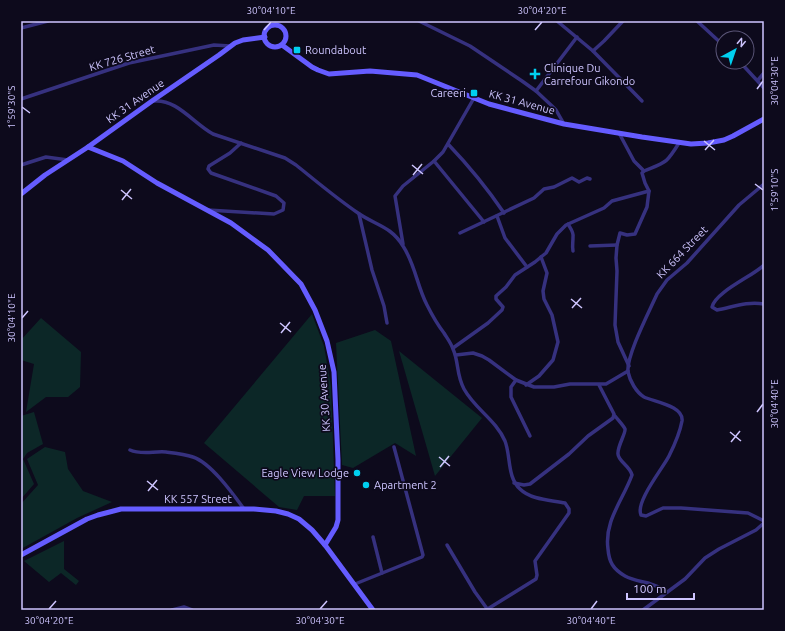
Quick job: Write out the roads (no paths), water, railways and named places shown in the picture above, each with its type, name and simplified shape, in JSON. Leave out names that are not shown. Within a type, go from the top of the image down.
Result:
[{"type":"main road","points":[[270,21],[278,24],[284,30],[286,35],[285,41],[282,45],[276,47],[271,46],[265,37],[267,30],[278,24]]},
{"type":"main road","name":"KK 31 Avenue","points":[[21,194],[45,175],[200,69],[230,46],[240,41],[265,37]]},
{"type":"main road","name":"KK 31 Avenue","points":[[282,45],[312,67],[329,74],[381,71],[417,75],[489,104],[564,124],[679,143],[708,143],[724,140],[740,133],[764,119]]},
{"type":"main road","name":"KK 30 Avenue","points":[[88,147],[122,161],[157,183],[231,223],[268,250],[301,284],[315,310],[327,341],[334,372],[338,460],[338,513],[336,527],[325,544]]},
{"type":"main road","name":"KK 557 Street","points":[[21,555],[87,519],[109,511],[121,509],[244,509],[276,511],[299,519],[325,544]]},
{"type":"main road","points":[[325,544],[373,610]]},
{"type":"street","points":[[21,28],[48,21]]},
{"type":"street","points":[[419,21],[470,46],[536,91],[556,110],[564,124]]},
{"type":"street","points":[[557,21],[593,51],[642,101]]},
{"type":"street","points":[[593,51],[623,21]]},
{"type":"street","points":[[697,21],[715,38]]},
{"type":"street","points":[[536,91],[577,37]]},
{"type":"street","name":"KK 726 Street","points":[[21,99],[129,63],[214,45],[230,46]]},
{"type":"street","points":[[748,70],[764,88]]},
{"type":"street","points":[[758,80],[764,73]]},
{"type":"street","points":[[403,246],[395,196],[403,186],[443,152],[474,98]]},
{"type":"street","points":[[152,101],[164,101],[179,108],[208,131],[285,158],[296,164],[359,214],[387,229],[396,236],[403,246],[412,262],[432,316],[456,355],[459,379],[464,390],[473,403],[499,431],[505,442],[513,483],[526,494],[540,499],[565,503],[570,513],[535,562],[537,575],[536,579],[487,610],[447,546]]},
{"type":"street","points":[[620,133],[634,161],[644,170]]},
{"type":"street","points":[[205,210],[274,214],[283,210],[284,202],[276,196],[211,173],[208,169],[208,166],[230,153],[241,143]]},
{"type":"street","points":[[644,170],[665,162],[679,143]]},
{"type":"street","points":[[448,144],[470,168],[504,213]]},
{"type":"street","points":[[21,165],[46,157],[68,160]]},
{"type":"street","points":[[434,160],[484,222]]},
{"type":"street","points":[[629,366],[616,335],[616,258],[620,233],[635,234],[647,207],[649,191],[644,184],[642,174],[644,170]]},
{"type":"street","points":[[460,233],[534,198],[544,189],[554,187],[572,178],[579,182],[587,178],[590,179]]},
{"type":"street","name":"KK 664 Street","points":[[628,371],[634,345],[661,287],[687,263],[739,205],[764,184]]},
{"type":"street","points":[[453,348],[488,323],[502,310],[503,306],[496,299],[496,296],[515,275],[546,253],[557,234],[568,224],[604,208],[612,201],[649,191]]},
{"type":"street","points":[[359,214],[372,270],[388,323]]},
{"type":"street","points":[[497,216],[506,238],[527,267]]},
{"type":"street","points":[[568,224],[574,237],[572,244],[573,251]]},
{"type":"street","points":[[590,246],[617,245]]},
{"type":"street","points":[[526,385],[539,376],[553,360],[558,342],[552,315],[544,299],[543,291],[547,273],[541,257]]},
{"type":"street","points":[[764,265],[731,287],[715,301],[712,307],[717,310],[744,303],[754,302],[764,304]]},
{"type":"street","points":[[456,355],[473,353],[482,356],[516,380],[534,387],[554,387],[570,384],[606,384],[628,371],[638,392],[643,396],[676,409],[681,414],[682,420],[670,454],[648,488],[640,509],[641,515],[646,516],[663,508],[681,508],[748,513],[764,522],[756,530],[711,554],[685,579],[643,610]]},
{"type":"street","points":[[516,380],[511,388],[511,397],[530,436]]},
{"type":"street","points":[[600,385],[615,416],[625,429],[625,433],[620,441],[618,457],[631,471],[632,475],[611,518],[606,539],[610,562],[615,569],[627,577],[649,583],[667,592]]},
{"type":"street","points":[[513,483],[524,486],[530,484],[569,454],[588,436],[615,416]]},
{"type":"street","points":[[355,584],[422,557],[423,554],[394,447]]},
{"type":"street","points":[[130,450],[136,453],[159,452],[194,457],[201,461],[220,480],[244,509]]},
{"type":"street","points":[[373,538],[382,573]]},
{"type":"street","points":[[172,610],[184,608],[192,610]]},
{"type":"place","name":"Roundabout","points":[[297,50]]},
{"type":"place","name":"Clinique Du Carrefour Gikondo","points":[[535,74]]},
{"type":"place","name":"Careeri","points":[[474,93]]},
{"type":"place","name":"Eagle View Lodge","points":[[357,473]]},
{"type":"place","name":"Apartment 2","points":[[366,485]]}]
